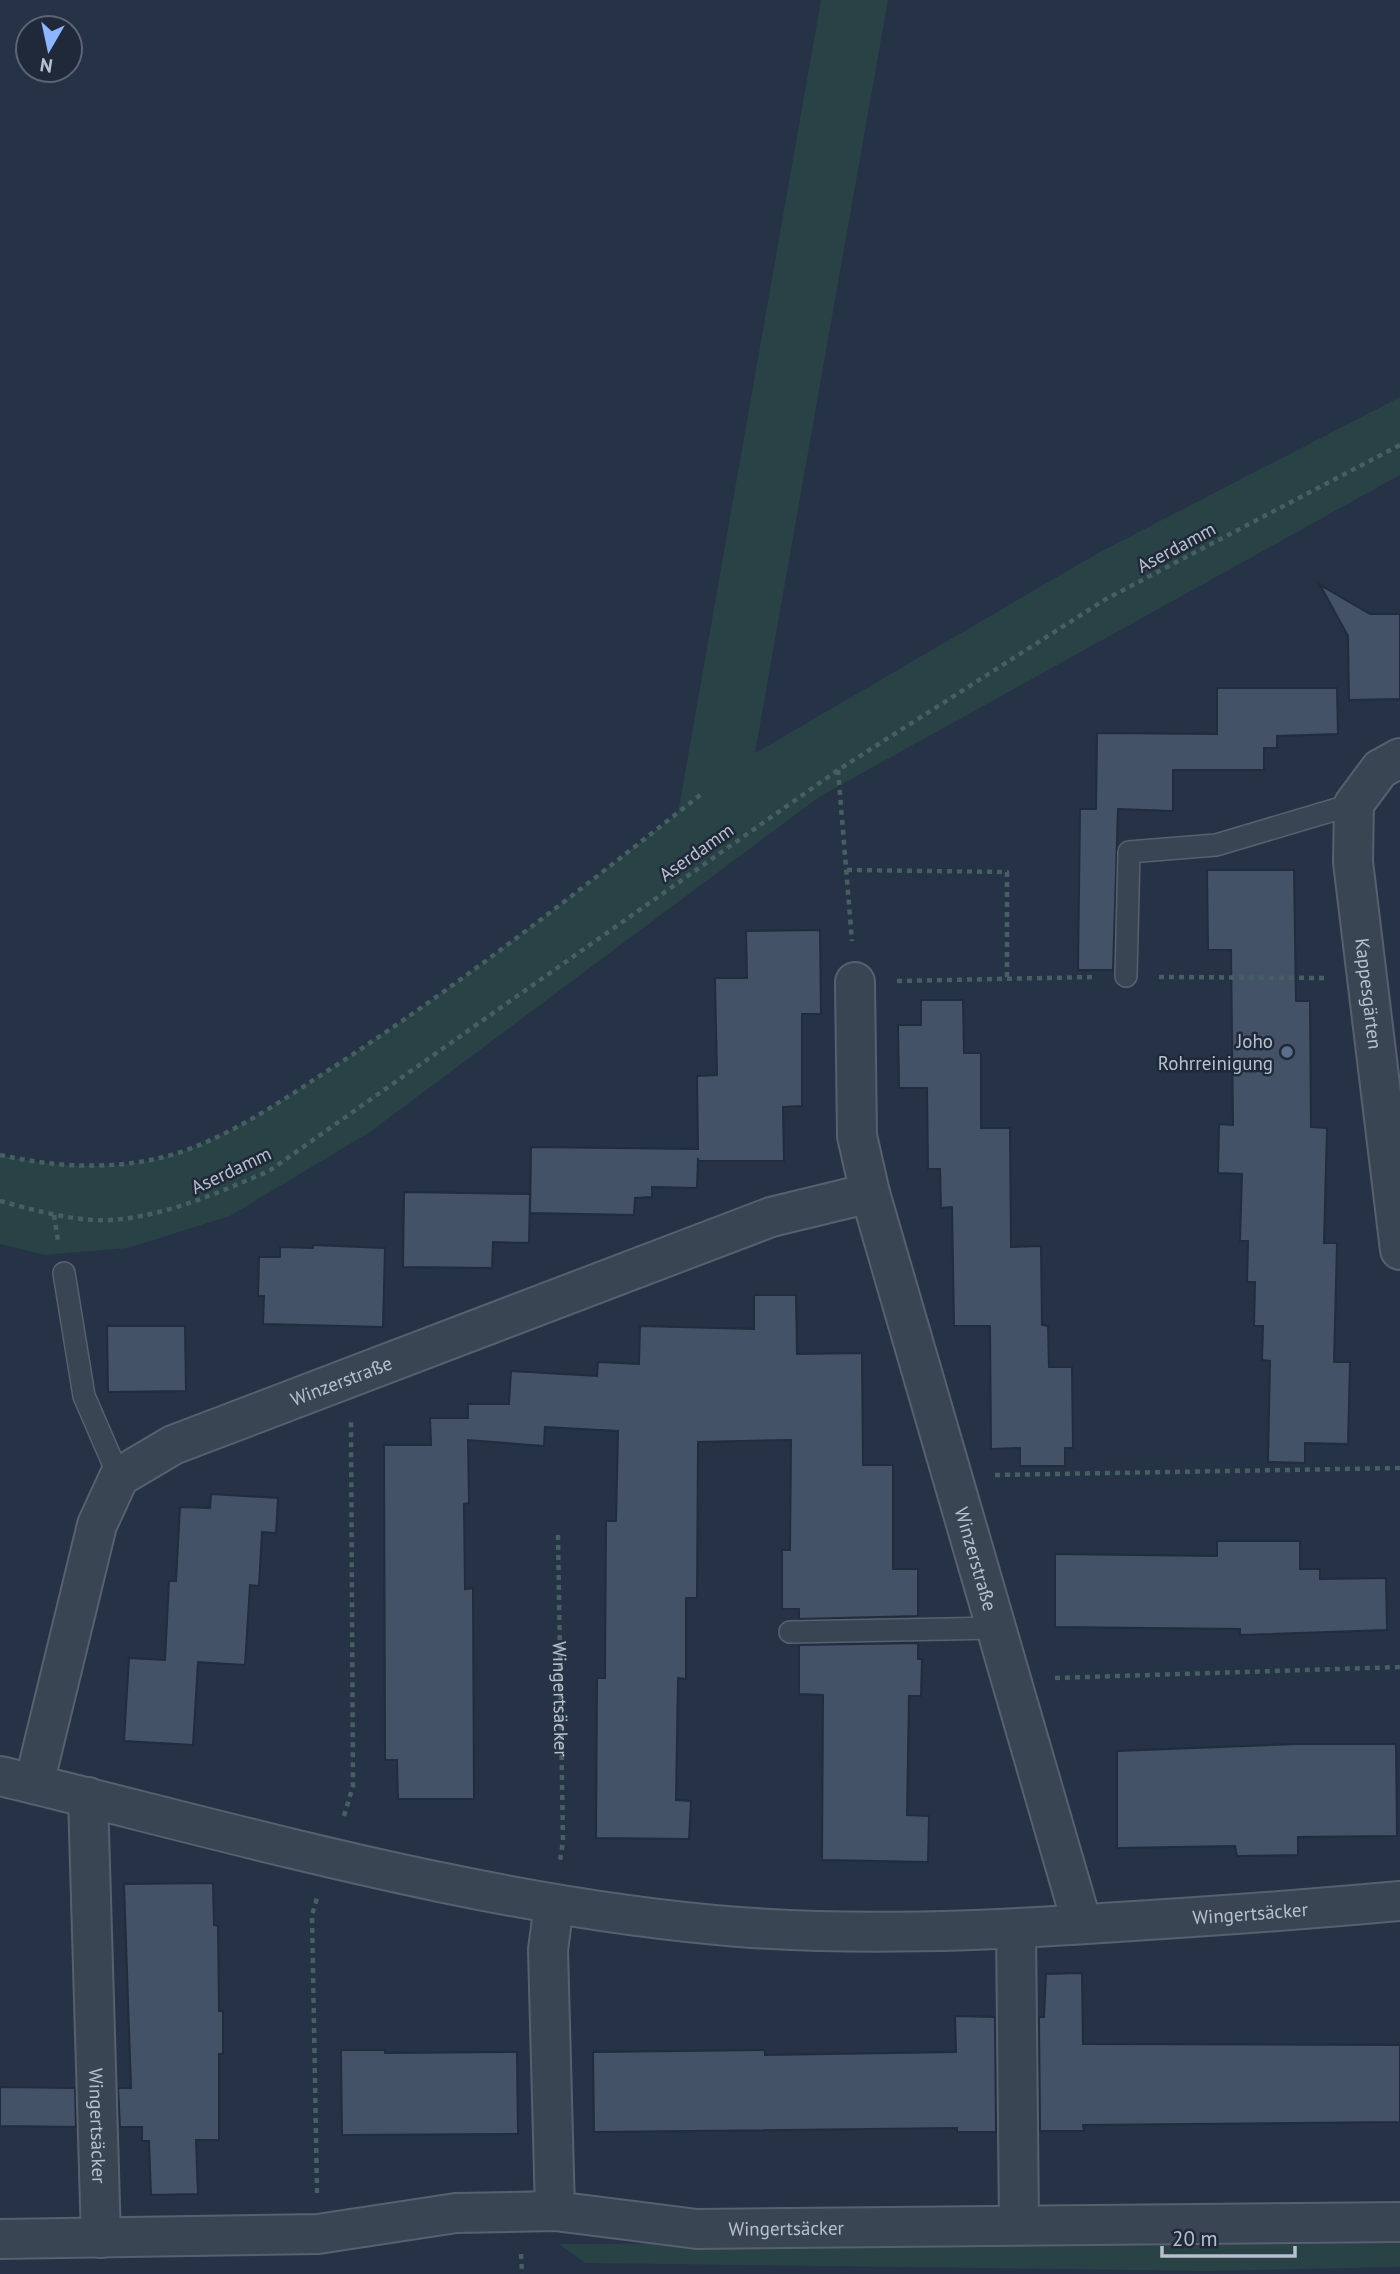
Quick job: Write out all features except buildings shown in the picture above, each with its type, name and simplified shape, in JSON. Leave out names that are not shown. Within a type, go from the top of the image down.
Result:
[{"type":"street","points":[[1354,804],[1380,769],[1400,758]]},
{"type":"street","name":"Kappesgärten","points":[[1354,804],[1353,862],[1400,1250]]},
{"type":"street","name":"Winzerstraße","points":[[855,982],[857,1136],[870,1193],[1082,1924]]},
{"type":"street","name":"Winzerstraße","points":[[119,1476],[173,1445],[771,1217],[870,1193]]},
{"type":"street","points":[[17,1780],[97,1525],[119,1476]]},
{"type":"street","name":"Wingertsäcker","points":[[17,1780],[330,1859],[554,1904],[740,1927],[884,1932],[1016,1929],[1400,1901]]},
{"type":"street","name":"Wingertsäcker","points":[[88,1797],[101,2238],[318,2234],[456,2213],[555,2211],[697,2229],[1400,2222]]},
{"type":"street","points":[[554,1904],[548,1950],[555,2211]]},
{"type":"street","points":[[1016,1929],[1019,2225]]},
{"type":"street","points":[[0,2239],[101,2238]]},
{"type":"lane","points":[[1126,976],[1129,852],[1216,845],[1354,804]]},
{"type":"lane","points":[[64,1273],[84,1396],[119,1476]]},
{"type":"lane","points":[[790,1632],[998,1628]]},
{"type":"path","name":"Aserdamm","points":[[0,1201],[54,1215],[110,1220],[183,1207],[269,1171],[838,770],[1106,599],[1400,445]]},
{"type":"path","points":[[838,770],[855,982]]},
{"type":"path","points":[[0,1156],[65,1167],[123,1165],[177,1153],[244,1125],[395,1027],[544,917],[704,792]]},
{"type":"path","points":[[848,870],[1007,872],[1007,979]]},
{"type":"path","points":[[318,2234],[312,1915],[354,1786],[350,1378]]},
{"type":"path","points":[[953,1476],[1400,1468]]},
{"type":"path","name":"Wingertsäcker","points":[[554,1904],[563,1841],[558,1535]]},
{"type":"path","points":[[1013,1679],[1400,1667]]},
{"type":"green space","points":[[821,0],[888,0],[755,753],[1098,553],[1400,397],[1400,475],[819,797],[370,1132],[230,1216],[128,1248],[45,1255],[0,1244],[0,1155],[67,1165],[134,1163],[178,1153],[240,1125],[424,1005],[510,943],[678,813]]},
{"type":"green space","points":[[1400,2240],[1400,2267],[1206,2271],[585,2263],[559,2244]]},
{"type":"place","name":"Joho Rohrreinigung","points":[[1287,1052]]}]
